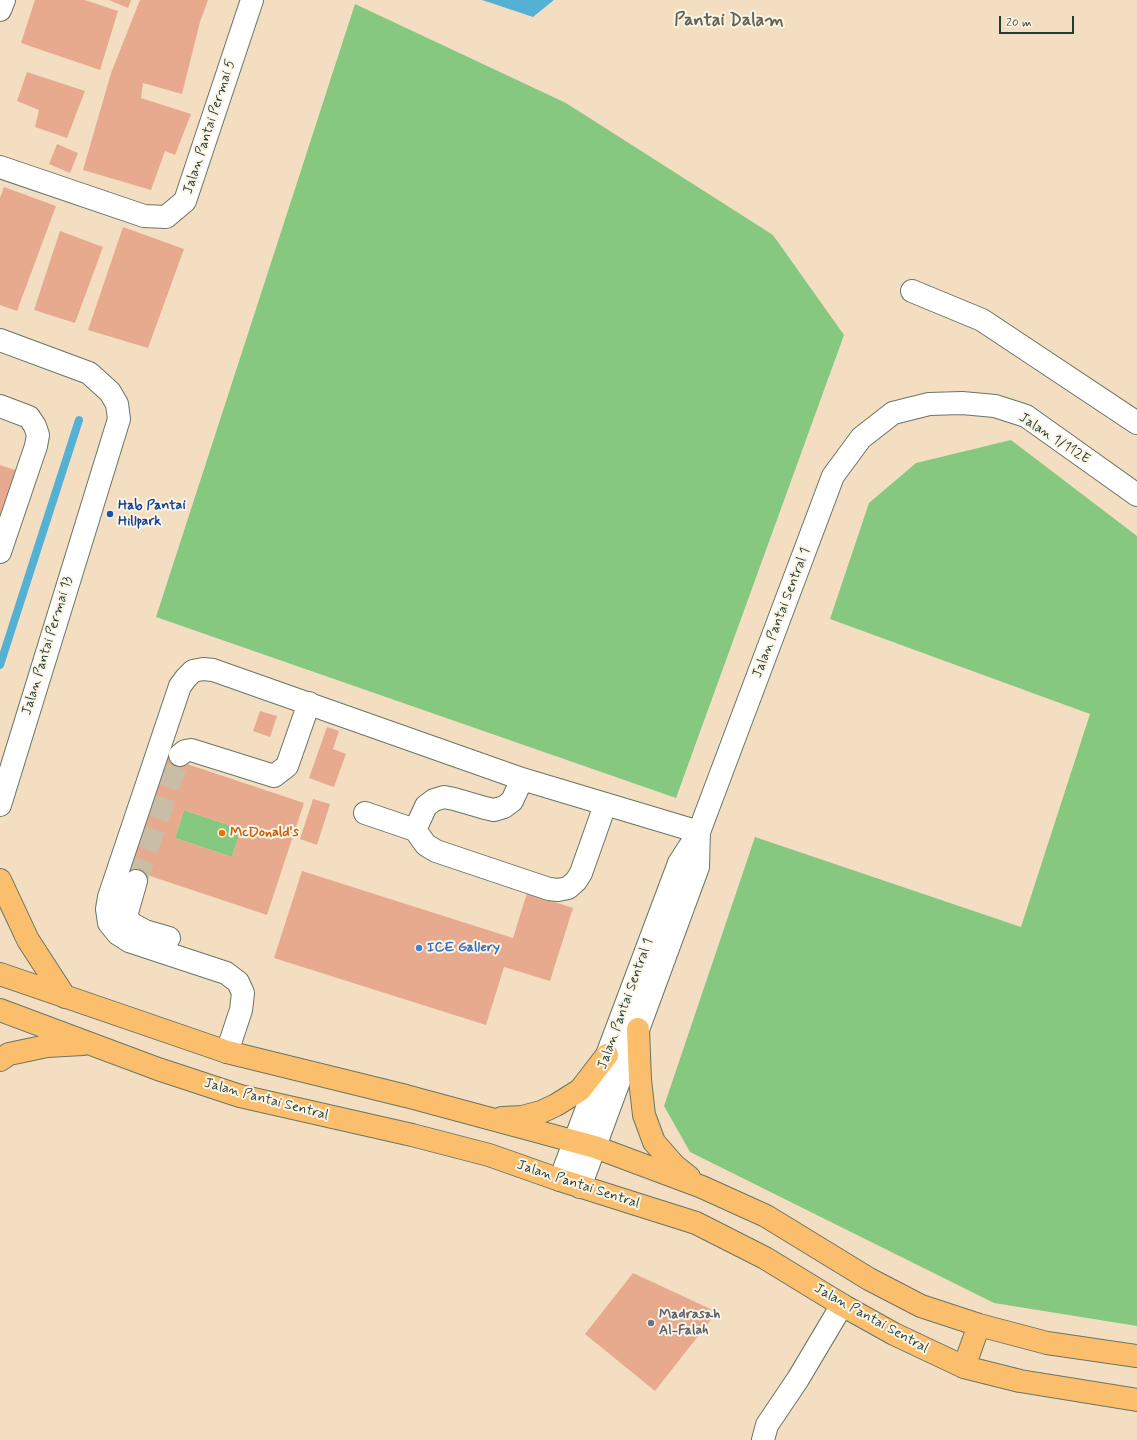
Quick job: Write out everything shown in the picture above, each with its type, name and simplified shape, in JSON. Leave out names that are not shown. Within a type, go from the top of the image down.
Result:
[{"type":"main road","points":[[0,880],[28,940],[65,997]]},
{"type":"main road","points":[[0,974],[227,1052],[406,1096],[483,1118],[574,1140],[595,1147],[702,1187],[766,1216],[869,1279],[921,1306],[979,1325],[1047,1343],[1137,1356]]},
{"type":"main road","name":"Jalan Pantai Sentral","points":[[0,1010],[158,1069],[240,1096],[412,1135],[488,1155],[696,1223],[765,1258],[842,1305],[894,1334],[964,1367],[1020,1381],[1137,1400]]},
{"type":"main road","points":[[638,1029],[640,1080],[644,1115],[654,1142],[674,1165],[702,1187]]},
{"type":"main road","points":[[0,1060],[9,1054],[47,1046],[92,1044]]},
{"type":"main road","points":[[483,1118],[522,1117],[541,1112],[556,1105],[580,1090],[607,1055]]},
{"type":"main road","points":[[964,1367],[979,1325]]},
{"type":"street","points":[[0,10],[4,0]]},
{"type":"street","name":"Jalan Pantai Permai 5","points":[[0,167],[144,216],[166,217],[185,201],[252,0]]},
{"type":"street","points":[[912,290],[982,320],[1137,423]]},
{"type":"street","name":"Jalan Pantai Permai 13","points":[[0,340],[88,373],[110,392],[117,404],[119,419],[0,805]]},
{"type":"street","name":"Jalan 1/112E","points":[[893,413],[929,404],[962,403],[995,406],[1020,414],[1026,416],[1137,494]]},
{"type":"street","points":[[0,406],[29,417],[35,426],[38,435],[36,446],[0,552]]},
{"type":"street","name":"Jalan Pantai Sentral 1","points":[[570,1183],[574,1140],[679,863],[699,832],[833,476],[861,438],[893,413]]},
{"type":"street","points":[[227,1052],[241,1010],[243,993],[238,982],[226,973],[129,941],[118,934],[109,923],[107,909],[109,896],[180,686],[193,672],[203,669],[213,670],[522,779],[699,832]]},
{"type":"street","points":[[180,756],[185,751],[191,750],[274,776],[287,766],[309,703]]},
{"type":"street","points":[[415,830],[426,806],[434,800],[444,797],[494,810],[504,807],[512,801],[522,779]]},
{"type":"street","points":[[365,813],[415,830],[431,849],[549,889],[558,890],[568,888],[576,881],[581,873],[605,805]]},
{"type":"street","name":"Jalan Pantai Sentral 1","points":[[570,1183],[595,1147],[698,867],[699,832]]},
{"type":"street","points":[[136,881],[126,916],[132,924],[145,931],[175,940],[190,948],[197,964]]},
{"type":"street","points":[[763,1440],[767,1425],[798,1380],[842,1305]]},
{"type":"green space","points":[[355,4],[566,103],[773,235],[844,335],[676,798],[156,617]]},
{"type":"green space","points":[[1011,440],[1137,536],[1137,1326],[994,1303],[690,1152],[664,1106],[755,837],[1021,927],[1090,714],[830,619],[869,503],[916,463]]},
{"type":"green space","points":[[184,810],[241,829],[232,857],[175,838]]},
{"type":"water","points":[[482,0],[554,0],[533,17]]},
{"type":"building","points":[[35,0],[85,0],[118,11],[100,70],[21,43]]},
{"type":"building","points":[[109,0],[131,0],[128,8]]},
{"type":"building","points":[[140,0],[208,0],[200,22],[182,94],[143,83],[141,98],[191,114],[175,155],[165,151],[151,190],[83,170],[111,73]]},
{"type":"building","points":[[27,72],[85,91],[67,138],[35,127],[39,110],[17,101]]},
{"type":"building","points":[[57,144],[78,153],[70,173],[49,164]]},
{"type":"building","points":[[4,187],[56,206],[17,311],[0,305],[0,198]]},
{"type":"building","points":[[123,227],[184,249],[148,348],[88,330]]},
{"type":"building","points":[[60,231],[103,247],[75,323],[34,310]]},
{"type":"building","points":[[0,465],[18,471],[0,522]]},
{"type":"building","points":[[260,711],[277,716],[270,737],[253,731]]},
{"type":"building","points":[[327,727],[339,731],[333,749],[346,754],[334,787],[309,778]]},
{"type":"building","points":[[166,757],[304,803],[267,915],[129,869]],"holes":[[[184,810],[241,829],[232,857],[175,838]]]},
{"type":"building","points":[[313,799],[330,804],[317,845],[300,839]]},
{"type":"building","name":"ICE Gallery","points":[[302,871],[513,938],[527,893],[573,908],[550,981],[504,967],[486,1025],[274,958]]},
{"type":"building","name":"Madrasah Al-Falah","points":[[633,1273],[717,1312],[655,1391],[585,1334]]},
{"type":"waterway","points":[[0,665],[79,420]]},
{"type":"tunnel","points":[[136,881],[180,755]]},
{"type":"place","name":"Hab Pantai Hillpark","points":[[110,514]]},
{"type":"place","name":"McDonald's","points":[[222,833]]},
{"type":"place","name":"ICE Gallery","points":[[419,948]]},
{"type":"place","name":"Madrasah Al-Falah","points":[[651,1323]]},
{"type":"district","name":"Pantai Dalam","points":[[729,21]]}]
